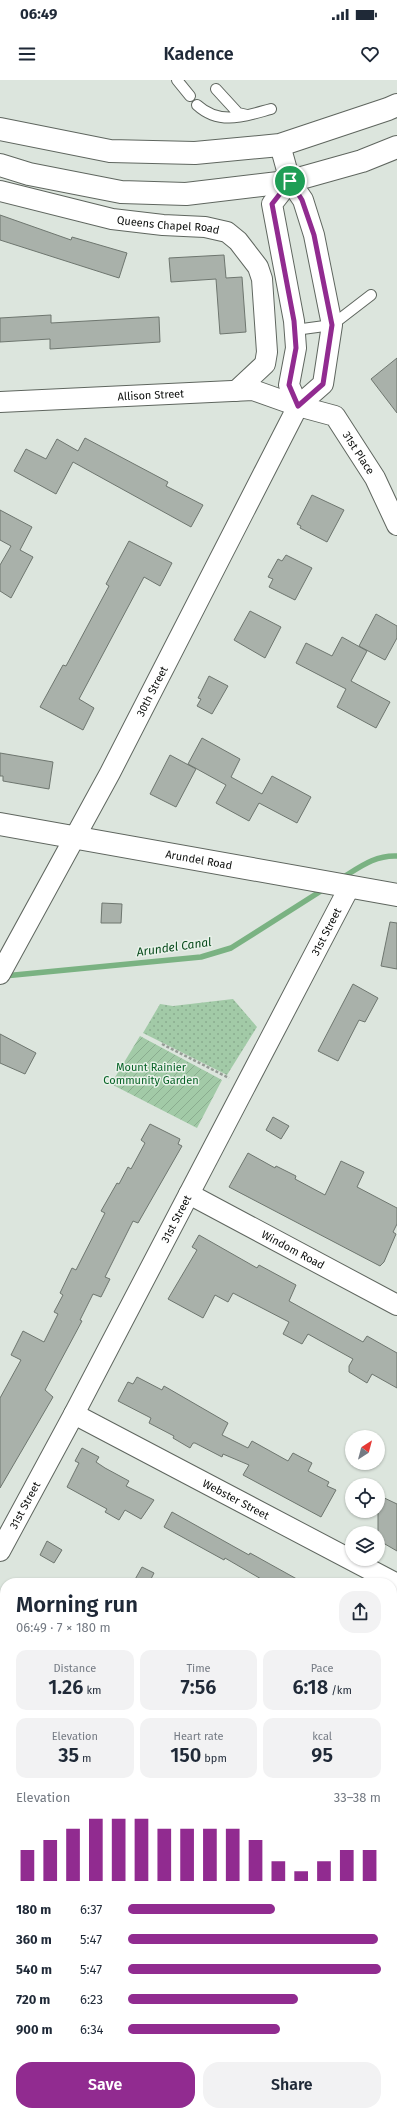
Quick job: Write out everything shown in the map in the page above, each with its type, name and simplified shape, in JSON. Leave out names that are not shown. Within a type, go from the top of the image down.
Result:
[{"type":"main road","points":[[0,129],[110,151],[195,153],[280,145],[388,110],[397,105]]},
{"type":"main road","points":[[0,165],[29,174],[121,192],[186,194],[290,181],[362,161],[397,147]]},
{"type":"main road","name":"Arundel Road","points":[[0,824],[290,875],[397,896]]},
{"type":"street","name":"30th Street","points":[[0,974],[75,837],[298,406],[323,384],[332,325],[314,235],[302,200],[290,181],[280,145]]},
{"type":"street","points":[[290,181],[272,204],[295,330],[296,348],[289,385],[298,406]]},
{"type":"street","name":"Queens Chapel Road","points":[[0,190],[112,220],[205,227],[227,232],[238,241],[258,267],[262,279],[267,352],[265,364],[236,391]]},
{"type":"street","name":"Allison Street","points":[[0,402],[253,390],[298,406]]},
{"type":"street","name":"31st Place","points":[[298,406],[335,416],[375,478],[397,525]]},
{"type":"street","name":"31st Street","points":[[0,1551],[190,1194],[350,886]]},
{"type":"street","name":"Windom Road","points":[[190,1194],[397,1305]]},
{"type":"street","name":"Webster Street","points":[[74,1414],[386,1578]]},
{"type":"lane","points":[[177,80],[190,96]]},
{"type":"lane","points":[[216,89],[238,114],[247,115]]},
{"type":"lane","points":[[197,105],[211,115],[226,119],[271,109]]},
{"type":"lane","points":[[295,330],[332,325],[371,295]]},
{"type":"path","points":[[162,1044],[236,1082]]},
{"type":"green space","points":[[233,999],[257,1027],[227,1075],[143,1033],[160,1004],[173,1006]]},
{"type":"green space","name":"Mount Rainier Community Garden","points":[[140,1036],[222,1080],[197,1128],[111,1084]]},
{"type":"building","points":[[0,215],[71,240],[72,237],[127,253],[119,278],[0,240]]},
{"type":"building","points":[[224,255],[226,278],[242,277],[246,332],[220,334],[216,279],[171,282],[169,258]]},
{"type":"building","points":[[51,315],[51,323],[159,317],[160,342],[50,349],[50,339],[0,342],[0,318]]},
{"type":"building","points":[[397,358],[397,413],[371,379]]},
{"type":"building","points":[[85,438],[168,482],[166,486],[203,505],[191,527],[73,462],[56,494],[14,471],[26,449],[46,459],[57,439],[78,451]]},
{"type":"building","points":[[312,495],[344,510],[327,542],[300,528],[301,526],[297,524]]},
{"type":"building","points":[[0,510],[32,527],[20,550],[33,557],[11,598],[0,591],[0,565],[11,546],[0,540]]},
{"type":"building","points":[[129,541],[172,563],[160,586],[144,577],[79,699],[94,708],[83,730],[40,707],[63,665],[66,666],[109,586],[106,584]]},
{"type":"building","points":[[286,555],[312,568],[295,600],[269,587],[273,579],[268,577],[278,559],[282,561]]},
{"type":"building","points":[[250,611],[281,627],[265,658],[234,640]]},
{"type":"building","points":[[376,614],[397,626],[397,638],[385,660],[359,646]]},
{"type":"building","points":[[342,637],[367,651],[351,681],[390,702],[376,728],[337,707],[346,689],[296,663],[306,643],[332,656]]},
{"type":"building","points":[[209,676],[228,686],[212,714],[197,706],[201,699],[198,698]]},
{"type":"building","points":[[202,738],[240,759],[231,777],[262,794],[272,776],[311,797],[297,823],[259,803],[249,821],[216,803],[226,785],[188,764]]},
{"type":"building","points":[[0,753],[53,762],[49,789],[3,781],[3,776],[0,776]]},
{"type":"building","points":[[170,755],[196,769],[176,807],[150,794]]},
{"type":"building","points":[[102,903],[122,904],[121,923],[101,923]]},
{"type":"building","points":[[390,922],[397,923],[397,969],[381,966]]},
{"type":"building","points":[[353,984],[378,998],[365,1022],[359,1020],[338,1061],[318,1051]]},
{"type":"building","points":[[0,1034],[36,1053],[25,1074],[0,1063]]},
{"type":"building","points":[[273,1117],[289,1126],[281,1139],[266,1130]]},
{"type":"building","points":[[150,1124],[180,1139],[178,1144],[182,1146],[138,1223],[133,1221],[105,1277],[110,1279],[101,1297],[93,1294],[80,1320],[82,1321],[45,1390],[53,1397],[0,1488],[0,1398],[21,1360],[11,1355],[23,1331],[44,1342],[58,1314],[54,1312],[63,1295],[60,1293],[72,1268],[76,1270],[105,1213],[101,1211],[117,1183],[119,1184],[128,1167],[131,1169],[145,1143],[141,1140]]},
{"type":"building","points":[[248,1153],[275,1168],[276,1166],[296,1176],[295,1179],[325,1195],[341,1161],[364,1172],[357,1187],[397,1208],[397,1224],[393,1232],[396,1234],[384,1262],[380,1266],[229,1187]]},
{"type":"building","points":[[199,1235],[257,1268],[259,1265],[296,1285],[289,1301],[363,1342],[367,1336],[397,1353],[397,1388],[372,1374],[367,1383],[349,1372],[349,1366],[353,1359],[308,1334],[302,1344],[283,1334],[289,1322],[233,1293],[228,1302],[215,1295],[203,1318],[168,1299],[197,1250],[192,1247]]},
{"type":"building","points":[[137,1377],[162,1390],[164,1386],[228,1423],[222,1435],[248,1448],[252,1441],[288,1461],[293,1453],[312,1463],[308,1471],[329,1482],[327,1486],[336,1490],[321,1517],[243,1475],[249,1465],[223,1454],[222,1457],[195,1443],[193,1443],[190,1448],[173,1438],[174,1436],[149,1423],[151,1418],[118,1401],[128,1382],[133,1384]]},
{"type":"building","points":[[82,1448],[99,1457],[96,1462],[129,1481],[126,1486],[154,1500],[141,1519],[125,1510],[119,1520],[105,1512],[107,1509],[67,1487],[79,1463],[75,1461]]},
{"type":"building","points":[[385,1498],[397,1504],[397,1551],[385,1544],[385,1526],[378,1526],[378,1518],[385,1518]]},
{"type":"building","points":[[172,1512],[249,1555],[250,1553],[295,1578],[259,1578],[225,1558],[224,1560],[164,1527]]},
{"type":"building","points":[[47,1541],[62,1550],[54,1563],[40,1555]]},
{"type":"building","points":[[142,1567],[154,1573],[152,1578],[136,1578]]},
{"type":"waterway","name":"Arundel Canal","points":[[342,878],[362,866],[382,857],[397,856]]},
{"type":"waterway","name":"Arundel Canal","points":[[4,976],[201,957],[231,948],[324,889]]},
{"type":"route","points":[[290,181],[302,200],[314,235],[332,325],[323,384],[298,406],[289,385],[296,348],[294,321],[272,204],[290,181]]}]
